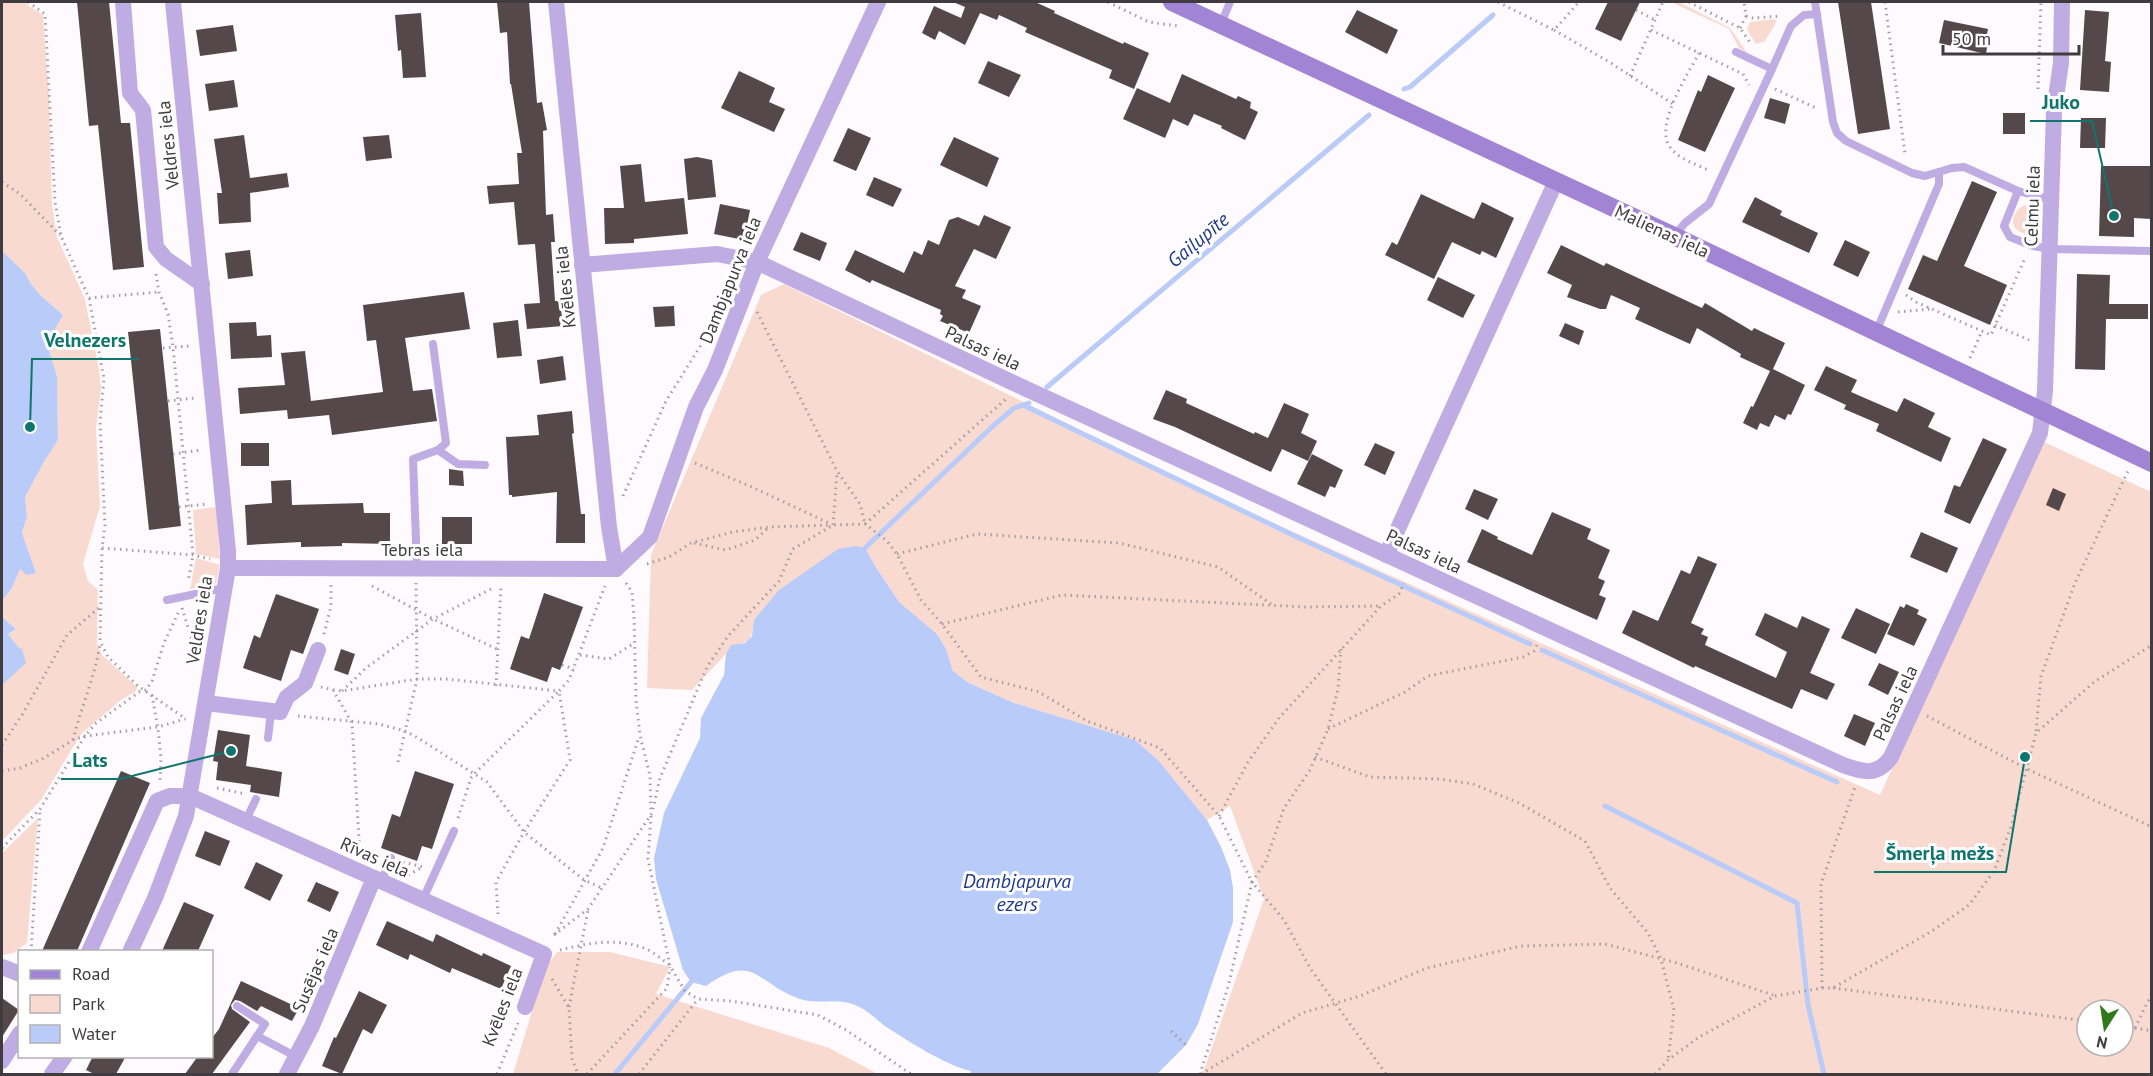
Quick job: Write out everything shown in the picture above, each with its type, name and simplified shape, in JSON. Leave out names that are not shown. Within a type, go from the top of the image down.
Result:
[{"type":"street","name":"Veldres iela","points":[[123,2],[130,93],[142,110],[158,252]]},
{"type":"street","name":"Veldres iela","points":[[130,950],[155,898],[186,816],[228,568],[173,2]]},
{"type":"street","name":"Kvēles iela","points":[[556,2],[609,528],[616,569]]},
{"type":"street","name":"Dambjapurva iela","points":[[616,569],[650,537],[696,407],[715,370],[757,262],[878,2]]},
{"type":"street","name":"Malienas iela","points":[[1172,2],[1674,236],[2151,463]]},
{"type":"street","name":"Celmu iela","points":[[2043,411],[2054,111],[2061,63],[2062,2]]},
{"type":"street","points":[[1386,555],[1556,181]]},
{"type":"street","points":[[158,252],[202,284]]},
{"type":"street","name":"Palsas iela","points":[[582,265],[717,254],[757,262],[1020,386],[1859,771],[1877,771],[1886,765],[1891,757],[2040,433],[2043,411]]},
{"type":"street","name":"Tebras iela","points":[[228,568],[616,569]]},
{"type":"street","points":[[206,703],[275,712],[287,697],[305,683],[318,650]]},
{"type":"street","points":[[89,950],[157,801],[170,796],[190,796]]},
{"type":"street","name":"Rīvas iela","points":[[190,796],[423,899],[542,958]]},
{"type":"street","name":"Susējas iela","points":[[287,1074],[297,1057],[378,880]]},
{"type":"street","name":"Kvēles iela","points":[[525,1007],[542,958]]},
{"type":"street","points":[[2,967],[18,973]]},
{"type":"street","points":[[2,1061],[18,1036]]},
{"type":"street","points":[[52,1074],[64,1058]]},
{"type":"lane","points":[[1221,24],[1230,2]]},
{"type":"lane","points":[[1815,2],[1832,116],[1837,133],[1846,141],[1902,168],[1925,176],[1964,167],[2018,191],[2051,201]]},
{"type":"lane","points":[[1674,236],[1685,222],[1709,204],[1791,26],[1804,15],[1817,14]]},
{"type":"lane","points":[[1736,52],[1772,69]]},
{"type":"lane","points":[[1876,332],[1938,184],[1939,172]]},
{"type":"lane","points":[[2018,191],[2004,226],[2010,237],[2033,246],[2050,249],[2151,251]]},
{"type":"lane","points":[[417,568],[413,459],[438,450],[446,443],[433,344]]},
{"type":"lane","points":[[438,450],[458,464],[485,465]]},
{"type":"lane","points":[[167,600],[224,588]]},
{"type":"lane","points":[[268,738],[275,712]]},
{"type":"lane","points":[[246,820],[256,799]]},
{"type":"lane","points":[[423,899],[454,831]]},
{"type":"lane","points":[[378,880],[391,858]]},
{"type":"lane","points":[[232,1074],[265,1024],[237,1006]]},
{"type":"lane","points":[[257,1036],[297,1057]]},
{"type":"path","points":[[28,2],[45,14],[55,202],[61,236],[89,298],[104,379],[100,422],[105,525],[100,606],[101,642],[96,669],[79,715],[73,740]]},
{"type":"path","points":[[1108,2],[1149,22],[1185,28]]},
{"type":"path","points":[[1498,2],[1554,30],[1673,104]]},
{"type":"path","points":[[1554,30],[1579,2]]},
{"type":"path","points":[[1630,76],[1655,20],[1660,14],[1663,2]]},
{"type":"path","points":[[1689,2],[1740,28],[1757,52],[1747,80]]},
{"type":"path","points":[[1740,28],[1746,16],[1744,2]]},
{"type":"path","points":[[1885,2],[1906,158],[1902,168]]},
{"type":"path","points":[[1636,10],[1655,20]]},
{"type":"path","points":[[1746,16],[1754,18],[1788,16],[1796,22]]},
{"type":"path","points":[[1651,30],[1743,74],[1749,82],[1749,92]]},
{"type":"path","points":[[1699,53],[1673,104],[1665,132],[1670,147],[1678,156],[1722,177]]},
{"type":"path","points":[[1765,84],[1832,116]]},
{"type":"path","points":[[2,182],[20,194],[61,236]]},
{"type":"path","points":[[1894,289],[1991,335],[2027,254],[2033,246]]},
{"type":"path","points":[[2,848],[40,809],[85,736],[108,713],[139,692],[146,690],[152,681],[164,643],[186,596],[193,555],[173,347],[168,314],[159,292],[155,263],[158,252]]},
{"type":"path","points":[[747,291],[837,471],[860,504],[865,524]]},
{"type":"path","points":[[89,298],[159,292]]},
{"type":"path","points":[[1884,313],[1932,309]]},
{"type":"path","points":[[623,496],[666,401],[716,322]]},
{"type":"path","points":[[1995,325],[2031,341]]},
{"type":"path","points":[[1974,349],[1982,331]]},
{"type":"path","points":[[163,348],[207,344]]},
{"type":"path","points":[[865,524],[1020,386]]},
{"type":"path","points":[[168,401],[212,396]]},
{"type":"path","points":[[174,454],[218,448]]},
{"type":"path","points":[[679,457],[752,487],[833,525]]},
{"type":"path","points":[[1833,988],[1932,931],[1969,905],[1994,871],[2011,827],[2036,733],[2041,676],[2075,583],[2130,468]]},
{"type":"path","points":[[833,525],[837,471]]},
{"type":"path","points":[[179,507],[223,502]]},
{"type":"path","points":[[454,831],[471,777],[569,680],[606,584],[616,569],[644,565],[669,557],[691,543],[733,532],[769,527],[865,524],[887,541],[897,554],[921,600],[981,676],[1039,692],[1087,721],[1160,748],[1219,816],[1252,882],[1284,920],[1310,968],[1386,1074]]},
{"type":"path","points":[[833,525],[793,549],[778,581],[728,636],[707,667],[660,778],[652,813],[648,859],[670,966],[685,991],[698,999],[731,1001],[818,1015],[846,1030],[911,1074]]},
{"type":"path","points":[[691,543],[726,550],[755,540],[769,527]]},
{"type":"path","points":[[897,554],[977,534],[1119,543],[1218,567],[1271,605]]},
{"type":"path","points":[[102,549],[193,555],[220,562],[228,568]]},
{"type":"path","points":[[398,762],[417,680],[415,632],[417,568]]},
{"type":"path","points":[[318,650],[328,624],[331,606],[331,569]]},
{"type":"path","points":[[616,569],[632,592],[634,673],[640,735],[650,776],[652,813],[588,908],[554,935],[603,848],[640,735]]},
{"type":"path","points":[[1219,816],[1248,762],[1279,718],[1381,606],[1399,594],[1406,578]]},
{"type":"path","points":[[365,582],[433,619],[497,649]]},
{"type":"path","points":[[342,691],[366,668],[433,619],[502,583],[496,686]]},
{"type":"path","points":[[942,624],[1062,595],[1306,607],[1381,606]]},
{"type":"path","points":[[2,745],[22,715],[67,635],[100,606]]},
{"type":"path","points":[[181,607],[195,651],[211,670]]},
{"type":"path","points":[[1328,729],[1405,692],[1428,676],[1523,657],[1534,651],[1545,628]]},
{"type":"path","points":[[101,642],[108,657],[138,686],[185,718],[202,725]]},
{"type":"path","points":[[579,655],[609,660],[634,644]]},
{"type":"path","points":[[2036,733],[2094,682],[2151,645]]},
{"type":"path","points":[[1201,1074],[1228,987],[1252,882],[1266,861],[1284,808],[1310,770],[1328,729],[1338,689],[1341,649]]},
{"type":"path","points":[[562,665],[574,669]]},
{"type":"path","points":[[305,683],[342,691],[417,680],[447,679],[559,691]]},
{"type":"path","points":[[333,690],[352,723],[361,864],[358,871]]},
{"type":"path","points":[[498,924],[496,882],[524,832],[570,760],[559,691]]},
{"type":"path","points":[[152,695],[158,727],[161,774],[157,801]]},
{"type":"path","points":[[1914,709],[2027,769],[2151,827]]},
{"type":"path","points":[[275,712],[352,723],[379,724],[405,731],[487,782],[524,832],[584,880],[602,888]]},
{"type":"path","points":[[2,771],[20,768],[44,758],[73,740],[85,736],[158,727],[185,718]]},
{"type":"path","points":[[1315,757],[1370,777],[1440,778],[1473,784],[1519,803],[1585,841],[1610,888],[1648,933],[1661,960],[1674,1010],[1668,1060]]},
{"type":"path","points":[[1822,988],[1821,884],[1853,796],[1859,771]]},
{"type":"path","points":[[207,787],[242,792],[256,799]]},
{"type":"path","points":[[31,950],[40,809]]},
{"type":"path","points":[[578,1074],[572,1059],[569,1008],[588,908]]},
{"type":"path","points":[[569,1008],[542,958],[593,941],[632,944],[648,949],[670,966]]},
{"type":"path","points":[[1201,1074],[1302,1013],[1360,996],[1427,968],[1521,946],[1605,945],[1775,996]]},
{"type":"path","points":[[587,1074],[667,988],[670,966]]},
{"type":"path","points":[[1655,1074],[1668,1060],[1700,1037],[1775,996],[1822,988],[2075,1019]]},
{"type":"path","points":[[2151,993],[2135,1028],[2151,1031]]},
{"type":"path","points":[[639,1074],[698,999]]},
{"type":"path","name":"Kvēles iela","points":[[497,1074],[525,1007]]},
{"type":"path","points":[[1171,1031],[1186,1045]]},
{"type":"green space","points":[[2,2],[23,2],[43,15],[49,98],[52,205],[57,237],[85,299],[101,388],[96,428],[100,506],[83,564],[88,581],[98,590],[97,644],[102,655],[137,687],[136,691],[121,700],[81,734],[41,800],[2,841],[2,685],[22,666],[19,648],[8,634],[16,629],[2,617],[2,601],[12,588],[20,568],[36,573],[22,533],[27,516],[25,497],[58,440],[57,377],[47,343],[63,315],[41,296],[25,273],[2,251]]},
{"type":"green space","points":[[1671,2],[1679,2],[1730,28],[1748,54],[1739,48],[1729,29]]},
{"type":"green space","points":[[1774,19],[1777,21],[1765,41],[1756,44],[1747,30],[1750,22]]},
{"type":"green space","points":[[2026,205],[2033,205],[2030,235],[2017,230],[2013,222],[2017,211]]},
{"type":"green space","points":[[784,284],[1233,505],[1880,795],[2042,441],[2151,492],[2151,1074],[1201,1074],[1264,899],[1230,806],[1207,820],[1158,760],[1135,740],[1014,703],[969,683],[953,671],[946,649],[937,634],[899,602],[865,548],[754,620],[749,639],[731,646],[692,690],[647,688],[651,555],[761,295]]},
{"type":"green space","points":[[216,507],[220,559],[196,554],[193,510]]},
{"type":"green space","points":[[196,558],[220,565],[216,584],[190,589]]},
{"type":"green space","points":[[38,818],[27,943],[13,953],[2,955],[2,853]]},
{"type":"green space","points":[[557,952],[610,952],[670,967],[656,994],[829,1048],[878,1074],[513,1074],[545,968]]},
{"type":"water","points":[[2,251],[25,273],[41,296],[63,315],[47,343],[57,377],[58,440],[25,497],[27,516],[22,533],[36,573],[27,575],[20,569],[12,588],[2,601]]},
{"type":"water","name":"Dambjapurva ezers","points":[[855,546],[865,548],[899,602],[937,634],[946,649],[953,671],[969,683],[1014,703],[1135,740],[1158,760],[1207,820],[1230,870],[1233,888],[1233,922],[1198,1024],[1186,1045],[1157,1074],[970,1074],[971,1071],[950,1064],[915,1045],[855,1005],[800,999],[746,971],[735,971],[706,986],[691,982],[683,970],[656,879],[654,858],[664,813],[700,738],[701,718],[724,675],[726,654],[731,645],[745,643],[752,636],[754,620],[779,590],[838,549]]},
{"type":"water","points":[[2,617],[16,629],[8,634],[22,649],[26,663],[2,685]]},
{"type":"building","points":[[77,2],[109,2],[121,123],[130,123],[144,267],[113,270],[98,125],[89,126]]},
{"type":"building","points":[[497,2],[529,2],[537,103],[542,102],[547,130],[543,131],[546,215],[553,214],[555,242],[551,242],[555,301],[560,301],[563,326],[527,329],[524,304],[540,303],[535,244],[518,245],[514,202],[489,204],[487,186],[519,184],[517,153],[522,153],[510,84],[507,32],[500,33]]},
{"type":"building","points":[[953,2],[1035,2],[1123,44],[1124,42],[1149,53],[1134,89],[1109,78],[1112,70],[1025,32],[1027,28],[999,15],[997,20],[980,13],[965,45],[939,31],[935,40],[922,33],[934,6],[961,18],[965,7]]},
{"type":"building","points":[[1608,2],[1640,2],[1621,41],[1595,29]]},
{"type":"building","points":[[1838,2],[1871,2],[1890,129],[1858,134]]},
{"type":"building","points":[[1357,10],[1398,30],[1387,54],[1345,32]]},
{"type":"building","points":[[2085,10],[2109,12],[2105,61],[2111,62],[2109,92],[2080,90]]},
{"type":"building","points":[[421,13],[426,77],[403,78],[395,15]]},
{"type":"building","points":[[1944,20],[1988,29],[1986,54],[1939,43]]},
{"type":"building","points":[[233,25],[237,51],[200,56],[196,30]]},
{"type":"building","points":[[988,61],[1021,75],[1009,97],[978,83]]},
{"type":"building","points":[[739,71],[775,88],[769,102],[785,109],[774,132],[721,108]]},
{"type":"building","points":[[1182,74],[1236,99],[1238,96],[1251,102],[1250,108],[1258,112],[1245,140],[1221,128],[1222,126],[1194,114],[1188,126],[1173,119],[1165,138],[1123,119],[1137,88],[1170,103]]},
{"type":"building","points":[[1708,75],[1735,88],[1705,152],[1678,140],[1698,90],[1701,92]]},
{"type":"building","points":[[234,80],[238,107],[209,111],[205,84]]},
{"type":"building","points":[[1770,98],[1790,104],[1785,124],[1764,118]]},
{"type":"building","points":[[2003,113],[2025,113],[2025,134],[2003,134]]},
{"type":"building","points":[[2081,118],[2106,118],[2105,148],[2080,148]]},
{"type":"building","points":[[848,128],[871,138],[856,171],[833,161]]},
{"type":"building","points":[[244,135],[250,178],[287,173],[289,187],[250,193],[251,222],[219,224],[217,193],[222,193],[214,139]]},
{"type":"building","points":[[389,135],[392,158],[366,161],[363,137]]},
{"type":"building","points":[[954,137],[999,158],[987,187],[940,165]]},
{"type":"building","points":[[697,157],[712,160],[716,197],[688,200],[684,159]]},
{"type":"building","points":[[641,164],[645,202],[684,198],[688,234],[634,239],[634,243],[605,244],[604,208],[624,208],[620,166]]},
{"type":"building","points":[[2101,166],[2151,166],[2151,219],[2134,218],[2134,237],[2099,236]]},
{"type":"building","points":[[874,177],[902,189],[893,207],[866,195]]},
{"type":"building","points":[[1972,181],[1997,192],[1964,266],[2007,285],[1990,325],[1908,289],[1923,255],[1937,261]]},
{"type":"building","points":[[1421,194],[1474,219],[1482,202],[1514,218],[1496,258],[1482,251],[1480,255],[1452,242],[1434,279],[1385,255],[1392,242],[1397,245]]},
{"type":"building","points":[[1755,197],[1782,211],[1780,215],[1818,233],[1809,253],[1742,222]]},
{"type":"building","points":[[720,204],[750,210],[744,240],[714,234]]},
{"type":"building","points":[[984,215],[1011,227],[996,259],[974,249],[955,286],[966,290],[962,298],[981,306],[969,333],[940,321],[943,316],[940,314],[941,310],[872,280],[870,283],[845,270],[855,250],[904,273],[914,251],[922,255],[928,240],[939,245],[949,220],[958,217],[979,226]]},
{"type":"building","points":[[801,232],[827,243],[820,261],[793,250]]},
{"type":"building","points":[[1845,240],[1870,252],[1858,277],[1833,265]]},
{"type":"building","points":[[1561,245],[1604,266],[1606,263],[1702,308],[1705,303],[1752,331],[1754,328],[1785,343],[1773,369],[1805,385],[1791,415],[1788,414],[1785,420],[1775,415],[1769,427],[1760,423],[1757,430],[1743,423],[1770,371],[1740,357],[1741,354],[1697,328],[1690,344],[1635,319],[1640,308],[1611,295],[1606,309],[1567,297],[1572,285],[1547,273]]},
{"type":"building","points":[[250,250],[253,276],[228,279],[225,253]]},
{"type":"building","points":[[2077,274],[2110,275],[2109,304],[2148,304],[2148,319],[2106,319],[2105,370],[2075,369]]},
{"type":"building","points":[[1438,277],[1475,295],[1463,318],[1427,300]]},
{"type":"building","points":[[464,292],[470,329],[405,338],[413,391],[432,389],[437,421],[332,435],[329,415],[288,419],[287,410],[240,414],[238,388],[285,385],[281,353],[305,351],[311,401],[383,392],[376,340],[367,341],[363,305]]},
{"type":"building","points":[[674,306],[675,326],[655,327],[653,307]]},
{"type":"building","points":[[518,320],[522,356],[497,358],[493,323]]},
{"type":"building","points":[[256,322],[257,336],[271,335],[272,357],[231,359],[229,323]]},
{"type":"building","points":[[1565,323],[1584,331],[1579,345],[1559,336]]},
{"type":"building","points":[[160,329],[181,526],[149,530],[128,332]]},
{"type":"building","points":[[563,356],[566,380],[540,384],[537,360]]},
{"type":"building","points":[[1826,366],[1857,380],[1851,392],[1897,412],[1904,398],[1935,413],[1928,427],[1951,438],[1941,462],[1876,431],[1879,424],[1844,409],[1846,405],[1814,390]]},
{"type":"building","points":[[1166,390],[1187,399],[1186,403],[1254,434],[1255,432],[1268,438],[1284,403],[1309,414],[1301,433],[1317,441],[1308,461],[1282,449],[1271,472],[1153,419]]},
{"type":"building","points":[[572,411],[574,433],[572,434],[581,514],[585,514],[585,543],[556,543],[557,492],[512,497],[509,495],[506,437],[539,435],[537,415]]},
{"type":"building","points":[[1983,438],[2007,449],[1970,524],[1944,512],[1954,485],[1960,487]]},
{"type":"building","points":[[241,443],[269,443],[269,466],[241,466]]},
{"type":"building","points":[[1375,443],[1395,452],[1385,475],[1364,465]]},
{"type":"building","points":[[1312,454],[1343,470],[1335,488],[1330,486],[1325,497],[1297,484]]},
{"type":"building","points":[[449,469],[463,471],[464,486],[449,485]]},
{"type":"building","points":[[291,480],[292,505],[363,503],[364,513],[390,513],[390,544],[342,543],[342,546],[301,547],[301,542],[247,545],[245,505],[272,503],[271,481]]},
{"type":"building","points":[[2053,488],[2066,494],[2059,511],[2046,505]]},
{"type":"building","points":[[1474,489],[1498,499],[1488,520],[1465,509]]},
{"type":"building","points":[[1552,512],[1591,529],[1587,539],[1610,550],[1598,578],[1605,581],[1599,595],[1606,598],[1597,620],[1467,562],[1482,529],[1498,537],[1497,539],[1532,555]]},
{"type":"building","points":[[442,517],[472,517],[472,544],[442,544]]},
{"type":"building","points":[[1921,532],[1958,548],[1947,573],[1910,557]]},
{"type":"building","points":[[1698,556],[1717,564],[1691,623],[1704,629],[1701,634],[1708,637],[1705,645],[1776,678],[1787,652],[1755,635],[1765,613],[1797,628],[1802,616],[1830,629],[1810,673],[1835,684],[1827,700],[1801,689],[1792,709],[1695,666],[1694,668],[1622,633],[1633,610],[1658,621],[1681,570],[1690,574]]},
{"type":"building","points":[[544,593],[583,607],[560,670],[552,667],[547,682],[510,669],[521,636],[529,639]]},
{"type":"building","points":[[276,594],[319,609],[303,654],[291,650],[281,681],[243,668],[254,635],[260,638]]},
{"type":"building","points":[[1906,604],[1919,610],[1917,614],[1927,619],[1914,646],[1887,634],[1900,606],[1904,608]]},
{"type":"building","points":[[1856,608],[1890,624],[1876,654],[1841,638]]},
{"type":"building","points":[[341,649],[355,654],[348,675],[334,670]]},
{"type":"building","points":[[1879,663],[1899,672],[1888,695],[1868,685]]},
{"type":"building","points":[[1854,714],[1875,723],[1865,746],[1844,736]]},
{"type":"building","points":[[218,730],[250,735],[246,766],[282,772],[279,797],[250,792],[251,785],[216,780],[218,762],[213,761]]},
{"type":"building","points":[[121,771],[150,783],[77,950],[42,950]]},
{"type":"building","points":[[415,771],[454,784],[432,849],[422,846],[417,861],[381,848],[392,814],[400,817]]},
{"type":"building","points":[[205,831],[230,841],[220,866],[195,856]]},
{"type":"building","points":[[256,862],[283,875],[270,901],[244,888]]},
{"type":"building","points":[[316,882],[339,892],[330,912],[307,901]]},
{"type":"building","points":[[184,902],[214,915],[198,950],[162,950]]},
{"type":"building","points":[[387,921],[433,942],[436,934],[482,956],[483,953],[511,966],[501,989],[452,968],[450,973],[410,954],[408,960],[376,945]]},
{"type":"building","points":[[241,981],[299,1008],[292,1021],[261,1006],[257,1011],[235,1000],[231,1005],[232,1009],[250,1022],[212,1074],[185,1074],[197,1058],[213,1058],[213,1037],[219,1029]]},
{"type":"building","points":[[359,991],[387,1005],[372,1034],[363,1029],[342,1074],[322,1066],[334,1037],[336,1038]]},
{"type":"building","points":[[2,998],[18,1012],[2,1037]]},
{"type":"building","points":[[92,1058],[125,1058],[116,1074],[94,1074],[86,1070]]},
{"type":"waterway","name":"Gaiļupīte","points":[[1404,89],[1410,87],[1493,15]]},
{"type":"waterway","name":"Gaiļupīte","points":[[1047,387],[1369,115]]},
{"type":"waterway","name":"Gaiļupīte","points":[[865,548],[993,426],[1014,408],[1029,403]]},
{"type":"waterway","points":[[1023,405],[1297,537],[1530,644]]},
{"type":"waterway","points":[[1542,650],[1837,782]]},
{"type":"waterway","points":[[1605,806],[1797,903],[1808,1005],[1824,1074]]},
{"type":"waterway","points":[[615,1074],[691,982]]},
{"type":"place","name":"Juko","points":[[2114,216]]},
{"type":"place","name":"Velnezers","points":[[30,427]]},
{"type":"place","name":"Lats","points":[[231,751]]},
{"type":"place","name":"Šmerļa mežs","points":[[2025,757]]}]
